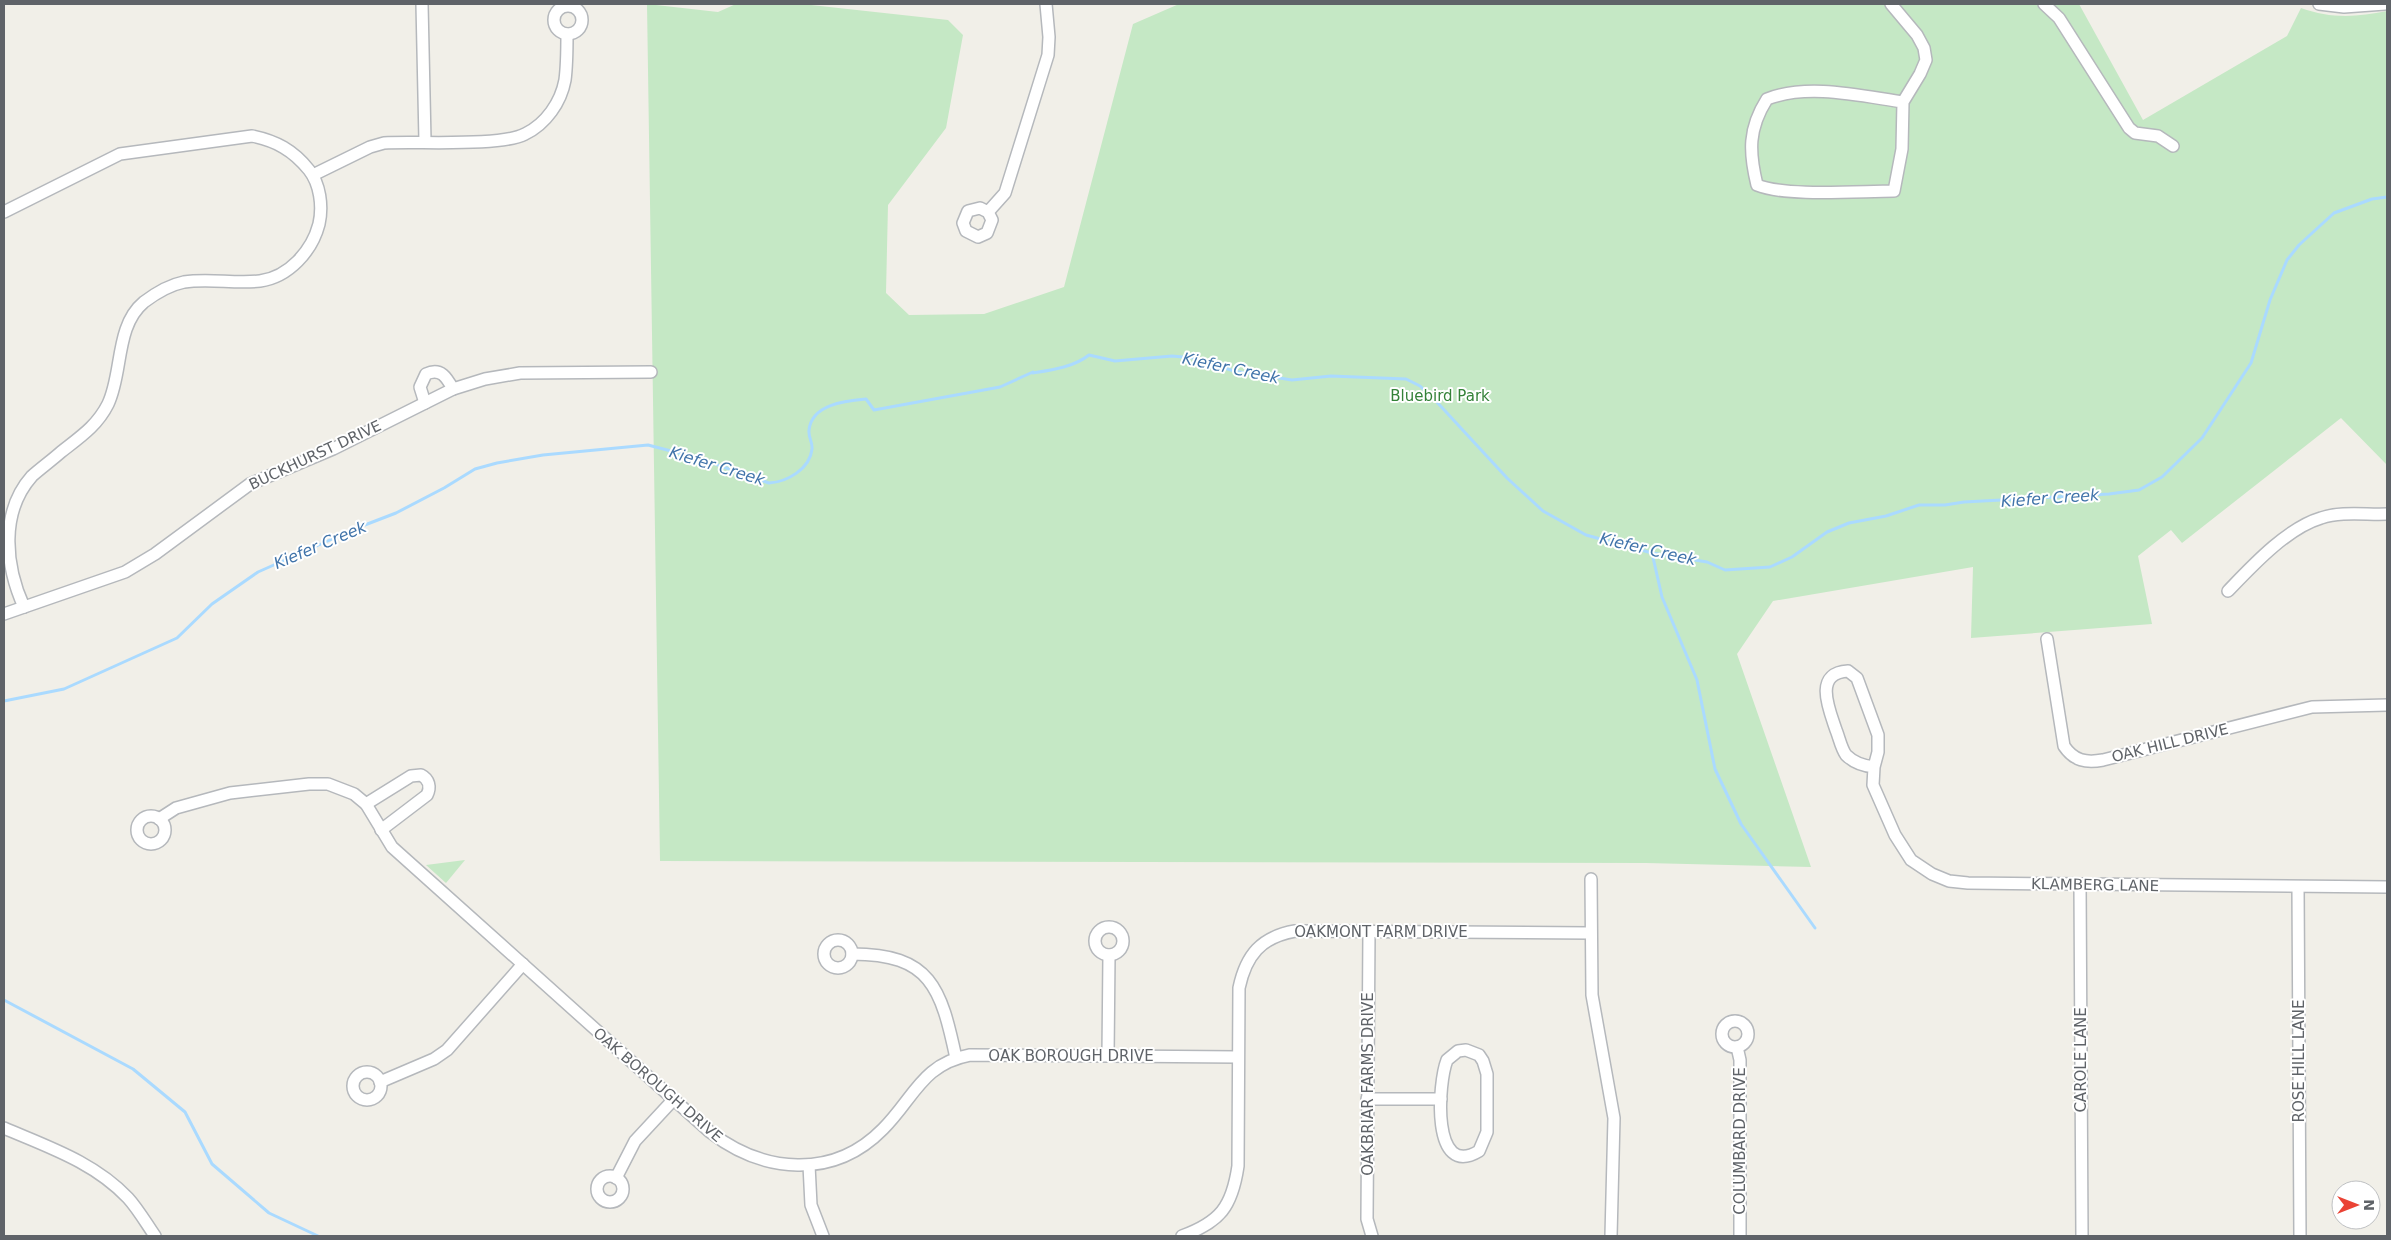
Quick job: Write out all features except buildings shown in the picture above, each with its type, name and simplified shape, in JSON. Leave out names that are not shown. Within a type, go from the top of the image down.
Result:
[{"type":"street","points":[[422,4],[425,141]]},
{"type":"street","points":[[988,212],[1005,192],[1043,72],[1049,37],[1046,4]]},
{"type":"street","points":[[1891,4],[1913,29],[1924,48],[1926,60],[1903,102],[1901,124],[1902,149],[1894,191],[1768,190],[1757,185],[1752,165],[1752,128],[1758,112],[1767,99],[1781,94],[1811,92],[1903,102]]},
{"type":"street","points":[[2044,4],[2059,18],[2129,128],[2135,133],[2158,136],[2173,146]]},
{"type":"street","points":[[2319,4],[2344,7],[2385,4]]},
{"type":"street","points":[[313,175],[370,147],[384,143],[496,141],[525,134],[540,124],[552,111],[561,94],[565,80],[567,34]]},
{"type":"street","points":[[4,212],[120,154],[195,142],[252,136],[272,140],[298,157],[313,175],[319,193],[320,220],[312,244],[296,264],[279,274],[261,281],[185,282],[168,287],[142,304],[132,319],[126,334],[109,401],[100,420],[32,476],[18,494],[7,528],[6,547],[14,585],[24,607]]},
{"type":"street","points":[[980,208],[988,212],[992,220],[987,233],[978,237],[966,231],[963,223],[968,211],[980,208]]},
{"type":"street","points":[[426,403],[420,387],[426,374],[434,371],[443,374],[453,389]]},
{"type":"street","name":"BUCKHURST DRIVE","points":[[4,614],[125,572],[155,554],[230,496],[257,480],[333,449],[453,389],[486,379],[520,373],[651,372]]},
{"type":"street","points":[[2228,591],[2289,535],[2305,525],[2322,517],[2387,514]]},
{"type":"street","name":"OAK HILL DRIVE","points":[[2048,639],[2064,746],[2069,753],[2084,761],[2103,760],[2312,707],[2387,705]]},
{"type":"street","name":"KLAMBERG LANE","points":[[1874,767],[1858,764],[1844,752],[1827,703],[1826,687],[1829,680],[1840,671],[1848,671],[1857,678],[1878,735],[1878,752],[1874,767],[1873,785],[1895,834],[1911,860],[1932,874],[1959,882],[2387,887]]},
{"type":"street","points":[[366,804],[411,776],[421,775],[428,780],[427,795],[381,830]]},
{"type":"street","name":"OAK BOROUGH DRIVE","points":[[159,819],[176,808],[230,793],[309,784],[340,787],[354,794],[366,804],[392,847],[710,1132],[742,1153],[767,1162],[809,1165],[844,1155],[868,1141],[883,1129],[918,1084],[932,1070],[956,1058],[970,1055],[1238,1057]]},
{"type":"street","points":[[1591,879],[1592,995],[1614,1118],[1611,1236]]},
{"type":"street","name":"CAROLE LANE","points":[[2080,884],[2082,1236]]},
{"type":"street","name":"ROSE HILL LANE","points":[[2298,887],[2300,1236]]},
{"type":"street","name":"OAKMONT FARM DRIVE","points":[[1182,1236],[1205,1228],[1217,1218],[1228,1204],[1235,1187],[1238,1166],[1239,988],[1243,969],[1255,951],[1267,939],[1295,931],[1369,930],[1590,933]]},
{"type":"street","name":"OAKBRIAR FARMS DRIVE","points":[[1369,930],[1367,1219],[1372,1236]]},
{"type":"street","points":[[852,954],[876,954],[901,959],[925,975],[939,996],[945,1010],[956,1058]]},
{"type":"street","points":[[1108,1056],[1109,955]]},
{"type":"street","points":[[380,1082],[434,1059],[447,1050],[522,964]]},
{"type":"street","name":"COLUMBARD DRIVE","points":[[1737,1047],[1740,1060],[1740,1236]]},
{"type":"street","points":[[1458,1051],[1473,1051],[1479,1055],[1484,1061],[1487,1074],[1487,1132],[1478,1151],[1465,1156],[1454,1154],[1448,1149],[1443,1138],[1441,1099],[1447,1060],[1458,1051]]},
{"type":"street","points":[[616,1178],[634,1141],[674,1099]]},
{"type":"street","points":[[1367,1099],[1441,1099]]},
{"type":"street","points":[[4,1128],[79,1160],[114,1185],[130,1200],[154,1236]]},
{"type":"street","points":[[809,1165],[811,1205],[823,1236]]},
{"type":"green space","name":"Bluebird Park","points":[[647,4],[718,12],[736,4],[802,4],[948,20],[963,35],[946,128],[888,205],[886,293],[909,315],[984,314],[1064,287],[1133,24],[1179,4],[2079,4],[2143,120],[2287,36],[2301,8],[2312,12],[2344,16],[2387,11],[2387,465],[2341,418],[2182,543],[2171,530],[2138,556],[2152,624],[1971,638],[1973,567],[1773,601],[1737,654],[1811,867],[1646,863],[660,861]]},
{"type":"green space","points":[[465,860],[446,883],[426,865]]},
{"type":"waterway","name":"Kiefer Creek","points":[[4,701],[64,689],[177,638],[212,604],[258,572],[357,528],[396,513],[444,488],[475,469],[543,455],[648,445],[698,458],[769,483],[776,482],[790,477],[807,463],[812,449],[809,433],[811,421],[823,409],[840,403],[866,399],[874,410],[1000,387],[1033,372],[1048,371],[1070,365],[1089,355],[1115,361],[1172,356],[1194,358],[1234,371],[1292,380],[1331,376],[1406,379],[1420,386],[1435,400],[1507,478],[1543,511],[1586,535],[1652,553],[1707,562],[1725,570],[1770,567],[1792,557],[1827,532],[1849,523],[1886,516],[1919,505],[1945,505],[1964,502],[2109,494],[2139,490],[2162,477],[2202,438],[2251,363],[2270,300],[2287,260],[2299,245],[2334,213],[2372,199],[2387,197]]},
{"type":"waterway","points":[[1652,553],[1662,597],[1697,680],[1715,769],[1741,824],[1815,928]]},
{"type":"waterway","points":[[4,1000],[133,1069],[185,1112],[212,1164],[269,1213],[318,1236]]}]
